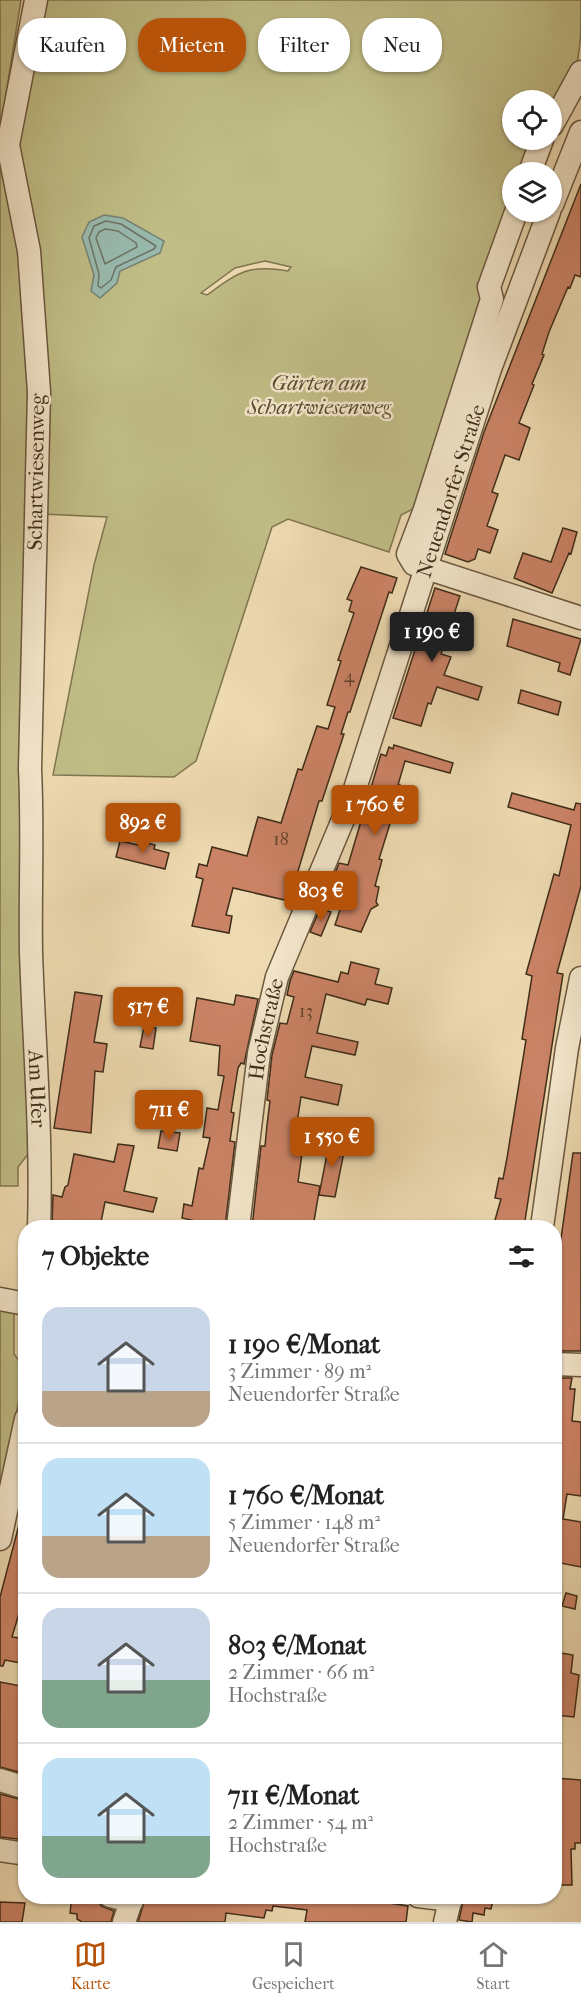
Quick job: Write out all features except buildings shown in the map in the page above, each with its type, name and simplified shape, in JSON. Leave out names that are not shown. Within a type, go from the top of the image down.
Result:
[{"type":"street","name":"Schartwiesenweg","points":[[31,950],[39,392],[29,251],[8,145],[36,0]]},
{"type":"street","points":[[562,107],[581,72]]},
{"type":"street","points":[[562,180],[581,132]]},
{"type":"street","points":[[512,222],[489,287],[492,299],[424,512],[408,554],[419,566],[581,618]]},
{"type":"street","name":"Neuendorfer Straße","points":[[333,842],[379,718],[419,566],[545,222]]},
{"type":"street","name":"Hochstraße","points":[[239,1220],[259,1053],[267,1011],[277,977],[333,842]]},
{"type":"street","name":"Am Ufer","points":[[31,950],[41,1170],[39,1220]]},
{"type":"street","points":[[543,1220],[567,1048],[581,978]]},
{"type":"street","points":[[0,1299],[18,1302]]},
{"type":"street","points":[[562,1364],[581,1365]]},
{"type":"street","points":[[0,1539],[18,1469]]},
{"type":"street","points":[[0,1780],[18,1786]]},
{"type":"street","points":[[0,1850],[18,1853]]},
{"type":"street","points":[[124,1922],[125,1904]]},
{"type":"street","points":[[445,1922],[450,1904]]},
{"type":"green space","points":[[0,0],[21,0],[18,18],[0,132]]},
{"type":"green space","name":"Gärten am Schartwiesenweg","points":[[42,0],[581,0],[581,34],[577,61],[562,101],[562,90],[502,90],[502,150],[535,150],[531,162],[502,162],[502,222],[508,222],[492,266],[477,284],[489,296],[421,505],[401,515],[389,552],[288,519],[272,527],[196,761],[174,777],[53,775],[94,565],[107,517],[42,514],[17,115],[26,72],[126,72],[126,18],[38,18]],"holes":[[[265,261],[291,267],[288,271],[253,269],[236,275],[207,295],[201,293],[235,268]]]},
{"type":"green space","points":[[0,148],[20,248],[29,389],[29,1153],[18,1167],[18,1186],[0,1186]]},
{"type":"green space","points":[[0,1306],[14,1311],[14,1354],[18,1359],[18,1404],[0,1495]]},
{"type":"water","points":[[104,215],[123,218],[164,241],[160,253],[120,271],[117,283],[100,298],[91,291],[94,275],[82,237],[89,222]]}]
